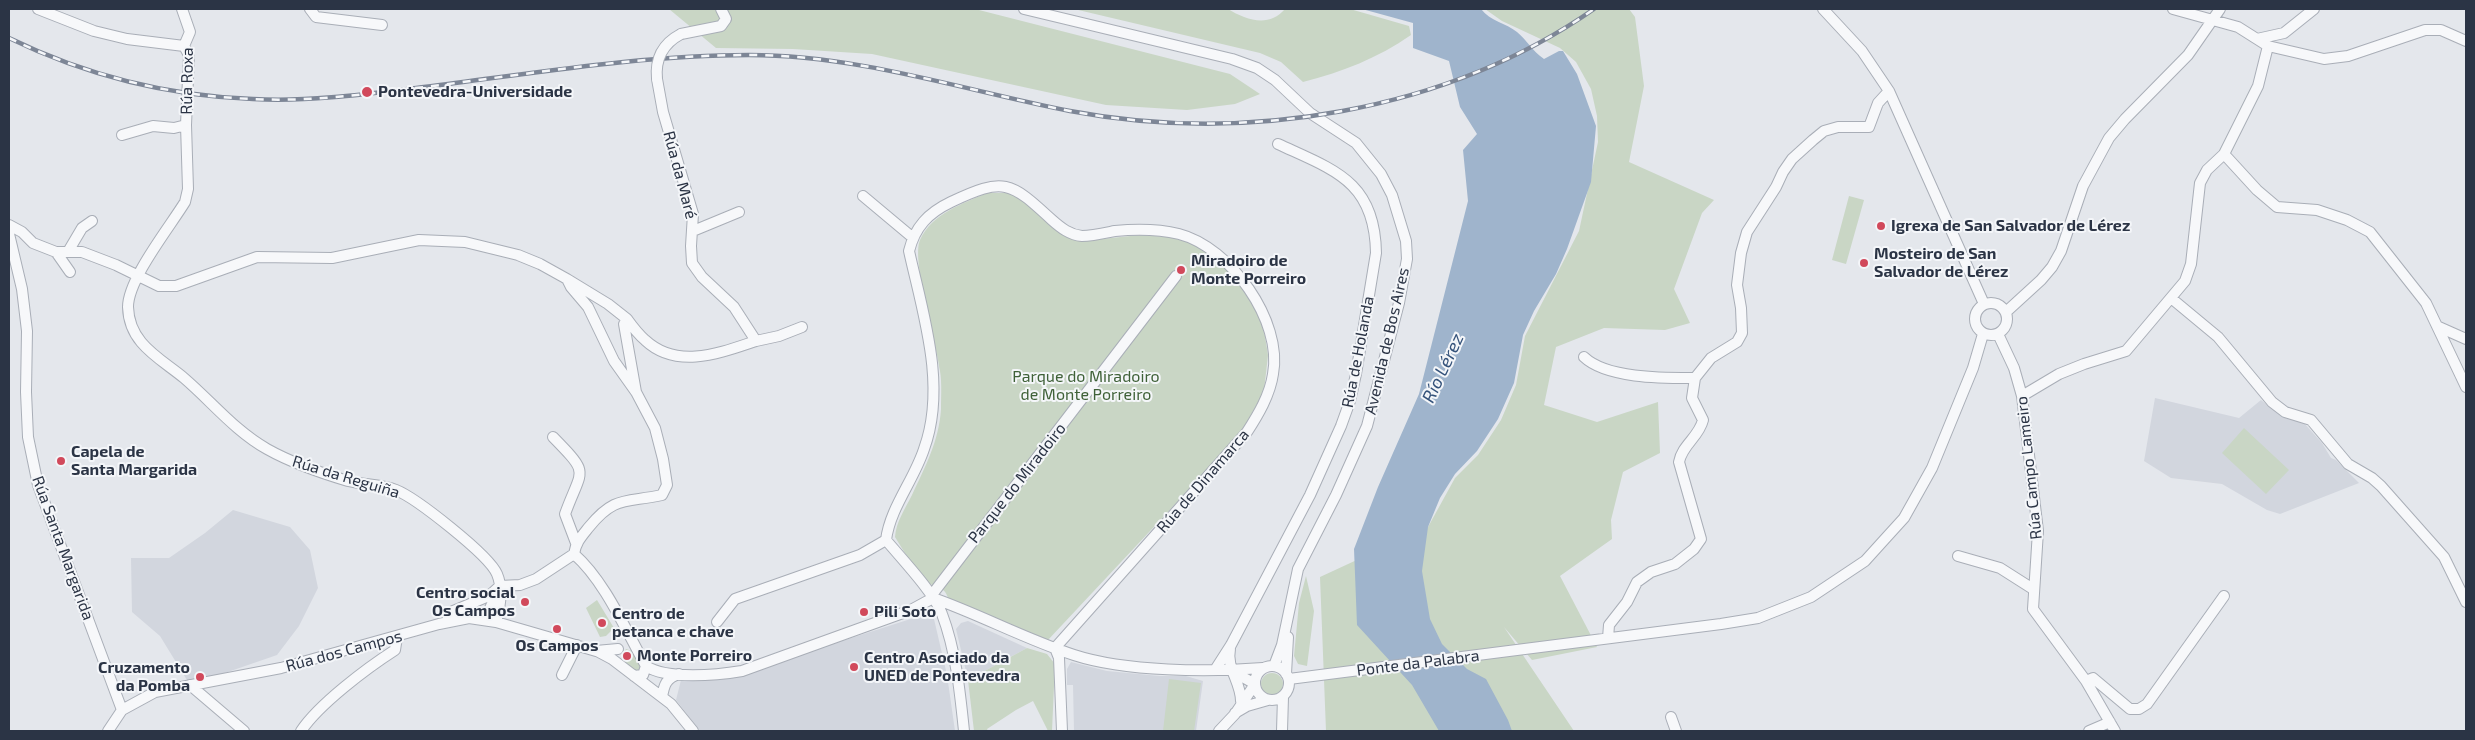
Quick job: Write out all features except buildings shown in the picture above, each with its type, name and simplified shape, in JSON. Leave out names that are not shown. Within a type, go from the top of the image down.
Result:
[{"type":"street","points":[[38,9],[94,31],[126,40],[184,46]]},
{"type":"street","name":"Rúa Roxa","points":[[128,308],[129,296],[138,276],[185,202],[188,189],[186,125],[189,55],[184,46],[190,32],[182,9]]},
{"type":"street","points":[[310,9],[316,17],[382,25]]},
{"type":"street","name":"Rúa da Maré","points":[[721,9],[725,13],[726,19],[721,26],[680,34],[670,40],[660,53],[656,69],[657,79],[663,112],[692,208],[694,231],[691,252],[694,268],[734,307],[756,341]]},
{"type":"street","name":"Avenida de Bos Aires","points":[[1024,9],[1232,59],[1257,68],[1275,80],[1310,113],[1356,143],[1381,174],[1392,195],[1406,241],[1407,259],[1399,303],[1380,381],[1367,426],[1336,495],[1298,570],[1282,645],[1269,667]]},
{"type":"street","points":[[1823,9],[1862,52],[1889,91],[1984,304]]},
{"type":"street","points":[[2173,9],[2243,29],[2268,46],[2332,59],[2348,56],[2426,30],[2441,30],[2466,41]]},
{"type":"street","points":[[2006,312],[2042,280],[2052,267],[2061,251],[2083,186],[2109,138],[2188,55],[2220,9]]},
{"type":"street","points":[[2257,39],[2284,33],[2314,9]]},
{"type":"street","points":[[2022,396],[2059,374],[2126,351],[2171,298],[2188,274],[2200,183],[2207,170],[2224,154],[2262,77],[2268,46]]},
{"type":"street","points":[[1608,638],[1609,625],[1627,602],[1637,582],[1651,572],[1675,564],[1694,549],[1701,539],[1679,462],[1683,450],[1694,438],[1703,420],[1692,398],[1695,378],[1711,358],[1736,342],[1742,333],[1741,308],[1737,285],[1743,241],[1747,232],[1776,187],[1783,172],[1797,154],[1824,131],[1838,127],[1869,127],[1878,103],[1889,91]]},
{"type":"street","points":[[122,135],[153,126],[174,128],[186,125]]},
{"type":"street","name":"Rúa de Holanda","points":[[1215,670],[1231,645],[1310,495],[1341,426],[1350,401],[1356,374],[1376,253],[1376,233],[1370,213],[1350,182],[1336,171],[1278,144]]},
{"type":"street","points":[[2224,154],[2257,190],[2277,207],[2317,210],[2347,220],[2370,232],[2426,303],[2466,387]]},
{"type":"street","name":"Rúa de Dinamarca","points":[[912,237],[920,225],[942,206],[979,189],[1005,186],[1027,196],[1060,227],[1072,234],[1082,236],[1144,229],[1178,234],[1195,239],[1214,251],[1234,269],[1256,298],[1268,328],[1274,355],[1274,374],[1259,413],[1247,432],[1055,648]]},
{"type":"street","points":[[717,622],[735,599],[860,555],[886,540],[895,512],[925,449],[931,422],[934,394],[928,348],[909,252],[912,237],[863,196]]},
{"type":"street","points":[[694,231],[739,212]]},
{"type":"street","points":[[69,250],[82,228],[92,221]]},
{"type":"street","points":[[9,225],[22,232],[33,243],[56,252],[69,250],[82,252],[159,286],[176,286],[257,257],[332,258],[399,242],[432,240],[465,242],[518,255],[540,264],[608,304],[627,319],[652,345],[685,356],[714,355],[756,341],[779,336],[802,326]]},
{"type":"street","name":"Rúa Santa Margarida","points":[[9,234],[18,263],[27,331],[26,392],[28,437],[38,485],[122,710]]},
{"type":"street","points":[[56,252],[70,272]]},
{"type":"street","name":"Parque do Miradoiro","points":[[932,597],[1176,276]]},
{"type":"street","points":[[449,621],[448,616],[453,611],[488,596],[500,586],[514,586],[536,579],[574,554],[576,543],[607,507],[620,502],[659,496],[666,491],[663,459],[655,428],[636,392],[614,361],[588,306],[571,287],[568,279]]},
{"type":"street","points":[[2171,298],[2218,337],[2272,402],[2284,412],[2311,420],[2348,464],[2372,478],[2381,486],[2444,557],[2466,602]]},
{"type":"street","points":[[1984,304],[1999,304],[2006,312],[2007,322],[1998,334],[1984,334],[1976,326],[1974,320],[1977,310],[1984,304]]},
{"type":"street","name":"Rúa da Reguiña","points":[[128,308],[134,332],[142,346],[184,378],[234,425],[267,449],[298,464],[349,481],[388,488],[404,494],[492,564],[500,586],[496,622]]},
{"type":"street","points":[[627,319],[624,324],[636,392]]},
{"type":"street","points":[[2439,327],[2466,339]]},
{"type":"street","name":"Ponte da Palabra","points":[[1288,676],[1311,676],[1758,618],[1812,597],[1865,561],[1904,518],[1919,493],[1973,368],[1984,334]]},
{"type":"street","name":"Rúa Campo Lameiro","points":[[1998,334],[2014,368],[2022,396],[2038,531],[2033,609],[2036,616],[2086,681],[2112,727]]},
{"type":"street","points":[[1584,358],[1623,373],[1649,377],[1695,378]]},
{"type":"street","points":[[553,437],[578,463],[581,476],[565,514],[576,543]]},
{"type":"street","points":[[886,540],[932,597],[942,613],[958,676],[964,731]]},
{"type":"street","points":[[574,554],[584,562],[608,599],[646,666],[643,675],[634,676]]},
{"type":"street","points":[[1958,556],[2000,568],[2033,589]]},
{"type":"street","points":[[485,619],[500,586]]},
{"type":"street","points":[[2086,681],[2093,678],[2130,708],[2139,709],[2147,704],[2224,596]]},
{"type":"street","points":[[932,597],[1077,656],[1120,665],[1232,671],[1269,667],[1288,676],[1288,688],[1283,697],[1282,731]]},
{"type":"street","points":[[646,666],[680,674],[715,676],[742,671],[911,610],[932,597]]},
{"type":"street","name":"Avenida de Bos Aires","points":[[1288,676],[1291,601]]},
{"type":"street","name":"Rúa dos Campos","points":[[122,710],[155,692],[281,668],[449,621],[468,618],[485,619],[577,645],[596,651],[618,664]]},
{"type":"street","points":[[301,731],[328,703],[378,661],[395,650],[397,637]]},
{"type":"street","points":[[562,675],[577,645]]},
{"type":"street","points":[[636,648],[625,645],[618,649],[616,656],[618,664],[675,708],[693,731]]},
{"type":"street","points":[[1231,645],[1233,655],[1245,670]]},
{"type":"street","name":"Rúa de Holanda","points":[[1231,645],[1229,656],[1232,671],[1239,686],[1241,701]]},
{"type":"street","points":[[1055,648],[1060,658],[1062,731]]},
{"type":"street","name":"Rúa dos Campos","points":[[596,651],[618,649]]},
{"type":"street","points":[[1235,714],[1241,701],[1255,684],[1257,675],[1269,667]]},
{"type":"street","points":[[1232,671],[1255,684],[1259,694],[1268,700]]},
{"type":"street","points":[[662,697],[666,682],[670,677],[680,674]]},
{"type":"street","points":[[190,685],[244,731]]},
{"type":"street","points":[[1219,731],[1235,714],[1247,706],[1283,697]]},
{"type":"street","points":[[108,731],[122,710]]},
{"type":"street","points":[[1672,717],[1676,731]]},
{"type":"street","points":[[2089,731],[2112,727]]},
{"type":"shaded area","points":[[2155,398],[2239,418],[2261,400],[2282,417],[2304,423],[2322,443],[2331,458],[2336,460],[2359,483],[2280,514],[2267,510],[2222,484],[2171,478],[2144,461]]},
{"type":"shaded area","points":[[233,510],[290,527],[310,550],[318,588],[299,626],[277,655],[190,685],[160,636],[132,612],[131,558],[169,558],[205,533]]},
{"type":"shaded area","name":"Centro Asociado da UNED de Pontevedra","points":[[923,615],[934,619],[947,675],[955,731],[700,731],[676,700],[681,680],[720,680]]},
{"type":"shaded area","points":[[968,621],[1027,648],[968,680],[956,629],[961,623]]},
{"type":"shaded area","points":[[1071,662],[1107,671],[1160,676],[1186,676],[1203,681],[1196,731],[1074,731],[1073,685],[1067,685],[1067,669]]},
{"type":"green space","points":[[669,9],[975,9],[1230,74],[1260,94],[1235,104],[1187,110],[1106,105],[872,54],[793,49],[716,48]]},
{"type":"green space","points":[[1074,9],[1228,9],[1250,19],[1265,20],[1272,19],[1285,9],[1350,9],[1409,26],[1411,35],[1386,51],[1359,63],[1332,74],[1303,82],[1281,62],[1260,53]]},
{"type":"green space","points":[[1485,9],[1629,9],[1635,17],[1644,86],[1629,162],[1714,200],[1702,213],[1674,289],[1690,323],[1665,330],[1604,328],[1556,347],[1544,405],[1597,422],[1658,402],[1660,453],[1623,472],[1611,520],[1612,539],[1560,576],[1597,647],[1532,660],[1504,627],[1574,731],[1326,731],[1320,577],[1428,527],[1455,478],[1478,455],[1501,420],[1516,385],[1525,336],[1579,231],[1598,142],[1597,116],[1591,89],[1576,62],[1560,48],[1502,21]]},
{"type":"green space","name":"Parque do Miradoiro de Monte Porreiro","points":[[987,193],[1009,193],[1026,202],[1064,235],[1082,241],[1140,235],[1168,237],[1193,243],[1228,269],[1243,287],[1256,309],[1264,330],[1268,355],[1264,391],[1240,435],[1048,640],[948,598],[944,590],[924,580],[912,565],[895,537],[899,521],[931,454],[940,421],[940,371],[919,265],[918,251],[920,240],[925,231],[940,216],[959,205]]},
{"type":"green space","points":[[1849,196],[1864,200],[1846,264],[1832,260]]},
{"type":"green space","points":[[2244,428],[2289,470],[2266,494],[2222,453]]},
{"type":"green space","points":[[1306,576],[1314,611],[1307,666],[1298,664],[1294,656],[1299,603]]},
{"type":"green space","name":"Centro de petanca e chave","points":[[597,600],[614,628],[606,636],[600,637],[586,608]]},
{"type":"green space","points":[[1027,648],[1047,654],[1055,664],[1052,731],[1048,731],[1033,701],[987,729],[988,731],[974,731],[968,680]]},
{"type":"green space","points":[[626,649],[632,651],[641,666],[640,671],[636,672],[621,658]]},
{"type":"green space","points":[[1272,673],[1282,680],[1283,684],[1276,694],[1272,695],[1262,688],[1261,684],[1268,674]]},
{"type":"green space","points":[[1169,679],[1201,683],[1194,731],[1163,731]]},
{"type":"water","name":"Río Lérez","points":[[1362,9],[1481,9],[1489,16],[1517,32],[1544,59],[1559,51],[1563,51],[1577,74],[1596,126],[1591,182],[1556,274],[1534,311],[1523,335],[1514,383],[1498,419],[1477,451],[1455,474],[1440,498],[1428,527],[1422,571],[1430,619],[1442,644],[1467,669],[1486,679],[1512,731],[1439,731],[1412,685],[1357,625],[1354,549],[1378,487],[1419,394],[1468,201],[1463,150],[1477,134],[1460,107],[1449,61],[1413,48],[1413,23]]},
{"type":"railway","points":[[9,38],[67,63],[97,73],[159,88],[222,97],[274,100],[338,97],[626,62],[667,58],[749,55],[831,61],[871,67],[1070,111],[1137,120],[1205,123],[1274,120],[1342,111],[1410,95],[1474,73],[1536,44],[1594,9]]},
{"type":"place","name":"Pontevedra-Universidade","points":[[367,92]]},
{"type":"place","name":"Igrexa de San Salvador de Lérez","points":[[1881,226]]},
{"type":"place","name":"Mosteiro de San Salvador de Lérez","points":[[1864,263]]},
{"type":"place","name":"Miradoiro de Monte Porreiro","points":[[1181,270]]},
{"type":"place","name":"Capela de Santa Margarida","points":[[61,461]]},
{"type":"place","name":"Centro social Os Campos","points":[[525,602]]},
{"type":"place","name":"Pili Soto","points":[[864,612]]},
{"type":"place","name":"Centro de petanca e chave","points":[[602,623]]},
{"type":"place","name":"Os Campos","points":[[557,629]]},
{"type":"place","name":"Monte Porreiro","points":[[627,656]]},
{"type":"place","name":"Centro Asociado da UNED de Pontevedra","points":[[854,667]]},
{"type":"place","name":"Cruzamento da Pomba","points":[[200,677]]}]
